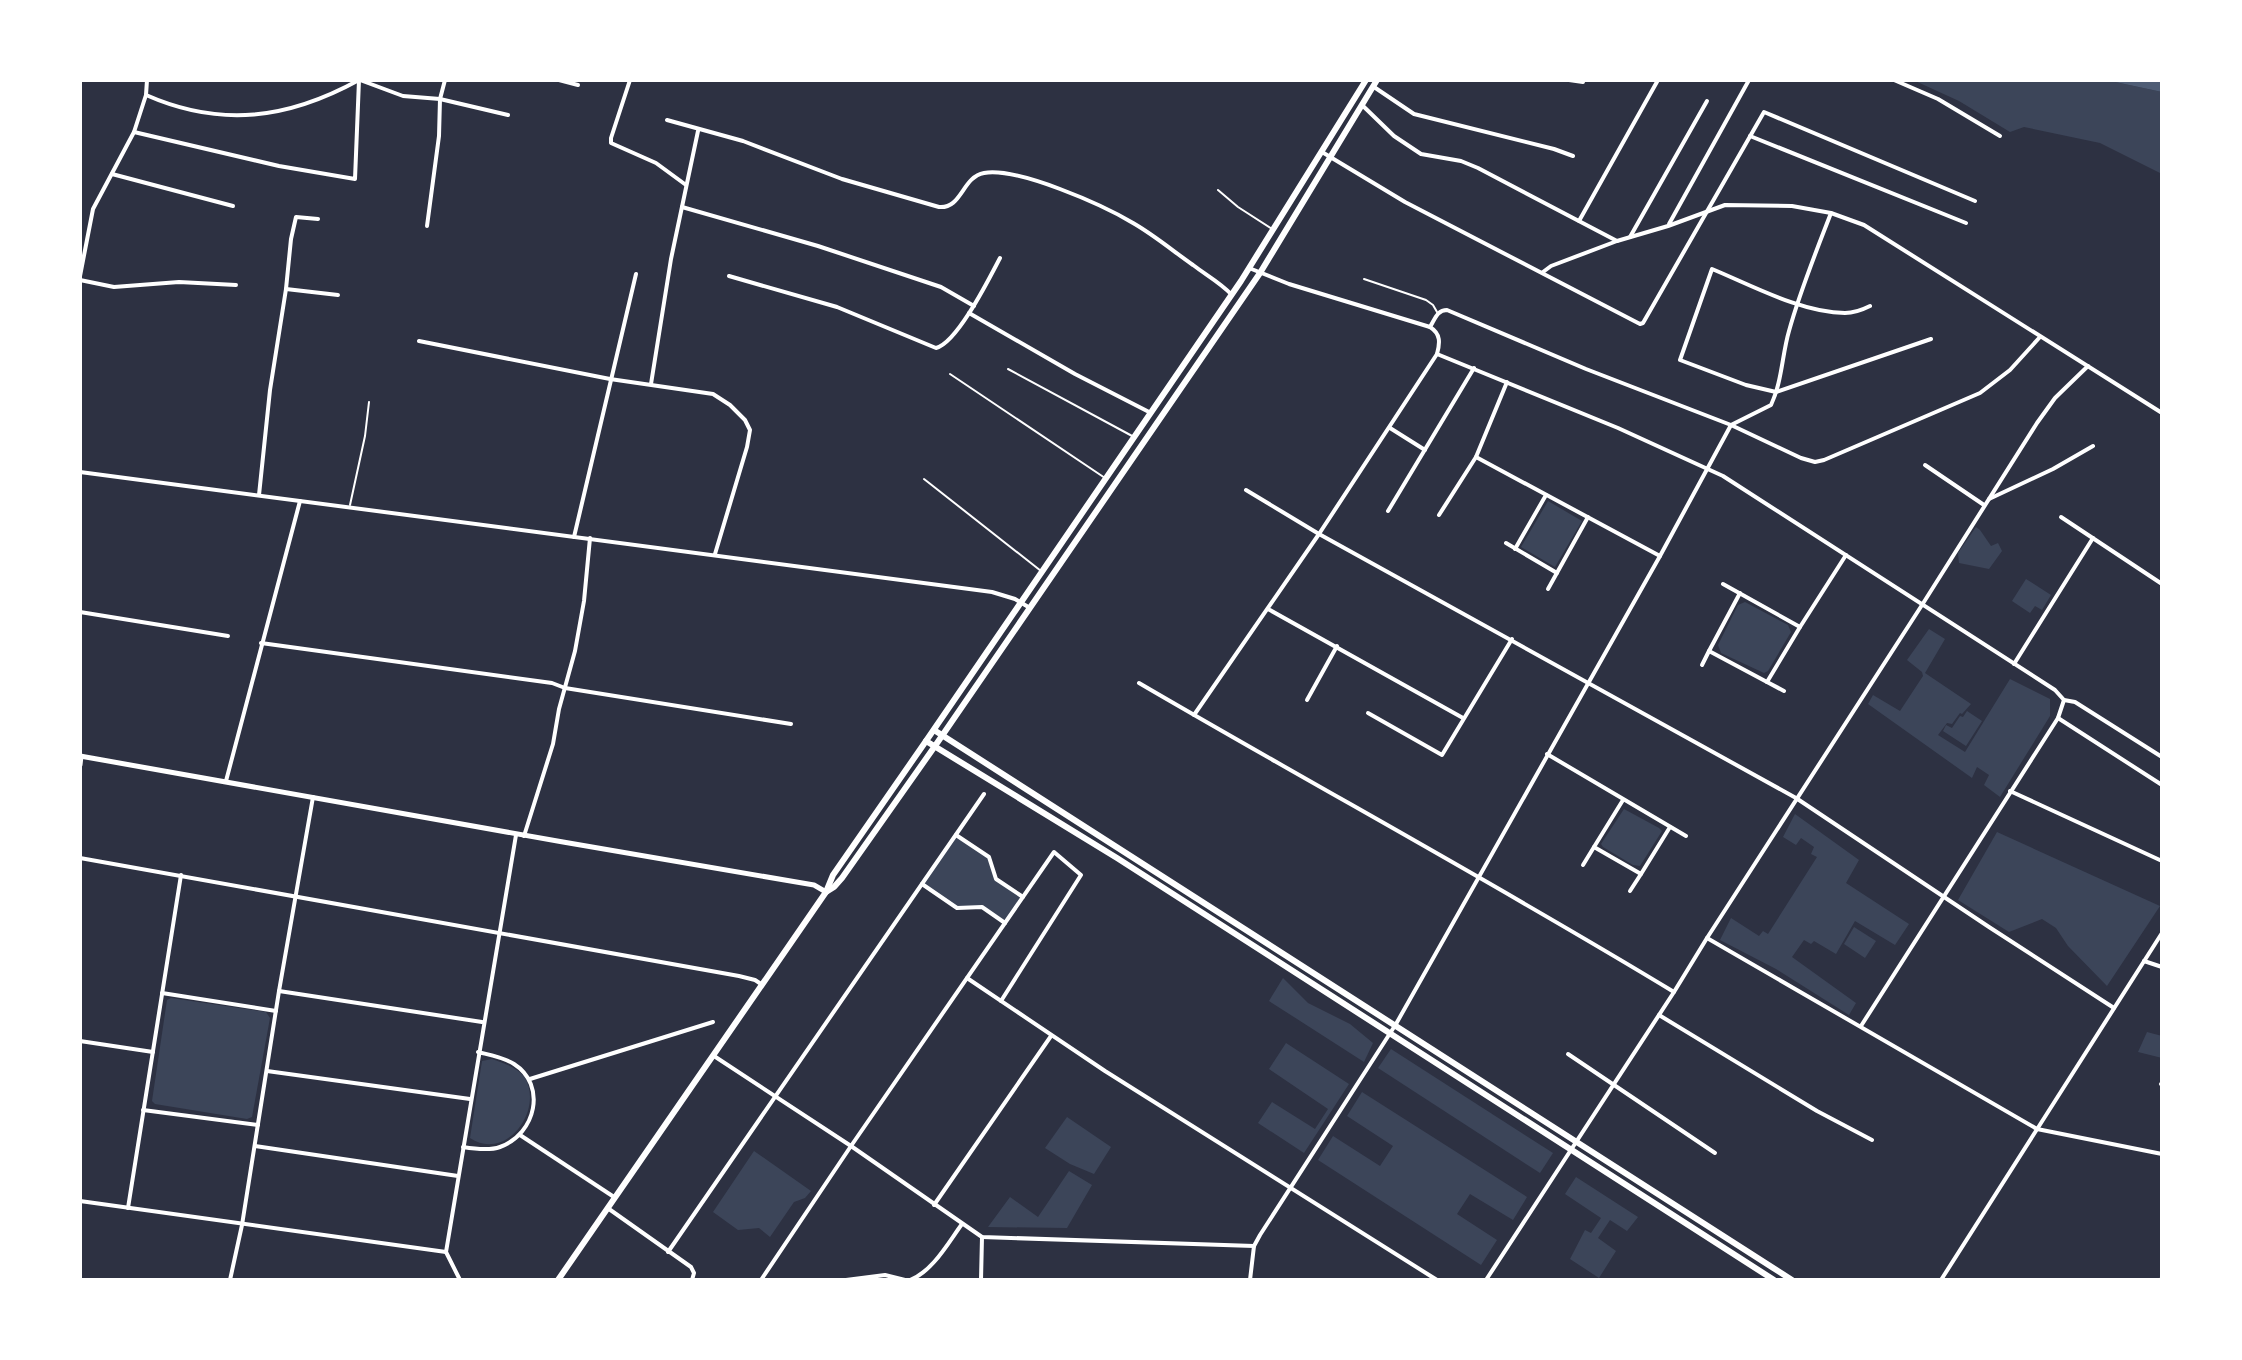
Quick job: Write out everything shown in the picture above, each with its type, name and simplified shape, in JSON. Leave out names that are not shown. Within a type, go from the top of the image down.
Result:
[{"type":"main road","points":[[558,1280],[763,986],[826,892],[834,873],[1232,295],[1366,80]]},
{"type":"main road","points":[[826,892],[840,881],[935,746],[1260,273],[1376,84]]},
{"type":"main road","points":[[1142,427],[1151,433]]},
{"type":"main road","points":[[934,730],[1792,1280]]},
{"type":"main road","points":[[926,741],[1117,858],[1774,1280]]},
{"type":"street","points":[[147,80],[146,95],[134,132],[93,209],[80,278],[114,287],[179,282],[236,285]]},
{"type":"street","points":[[146,95],[179,108],[210,114],[258,115],[332,95],[360,80],[403,96],[440,99],[508,115]]},
{"type":"street","points":[[134,132],[279,166],[355,179],[360,80]]},
{"type":"street","points":[[427,226],[439,136],[440,99],[445,80]]},
{"type":"street","points":[[559,80],[578,85]]},
{"type":"street","points":[[630,80],[611,143],[656,163],[686,185]]},
{"type":"street","points":[[1569,80],[1583,82]]},
{"type":"street","points":[[1579,221],[1658,80]]},
{"type":"street","points":[[1668,226],[1749,80]]},
{"type":"street","points":[[1894,80],[1938,99],[2000,136]]},
{"type":"street","points":[[1376,84],[1414,114],[1573,156]]},
{"type":"street","points":[[1630,237],[1707,101]]},
{"type":"street","points":[[1362,105],[1394,136],[1421,154],[1469,164],[1617,241]]},
{"type":"street","points":[[1322,152],[1405,202],[1637,323],[1643,323],[1764,112],[1975,201]]},
{"type":"street","points":[[667,120],[743,141],[842,179],[939,207],[946,208],[953,204],[976,175],[999,171],[1014,174],[1067,192],[1134,223],[1232,295]]},
{"type":"street","points":[[651,384],[662,310],[699,130]]},
{"type":"street","points":[[1750,136],[1966,223]]},
{"type":"street","points":[[112,174],[233,206]]},
{"type":"street","points":[[1543,272],[1551,266],[1617,241],[1725,205],[1766,204],[1831,213],[1864,225],[2162,413]]},
{"type":"street","points":[[682,207],[818,246],[941,287],[974,306]]},
{"type":"street","points":[[1250,1280],[1254,1246],[1396,1024],[1731,425],[1771,405],[1797,304],[1831,213]]},
{"type":"street","points":[[259,495],[291,239],[296,217],[318,219]]},
{"type":"street","points":[[729,276],[837,307],[940,348],[974,306],[1000,258]]},
{"type":"street","points":[[1194,715],[1390,428],[1437,354],[1440,343],[1430,327],[1249,268]]},
{"type":"street","points":[[1870,306],[1845,313],[1797,304],[1712,269],[1680,360],[1746,385],[1776,392],[1931,339]]},
{"type":"street","points":[[574,537],[636,274]]},
{"type":"street","points":[[286,289],[338,295]]},
{"type":"street","points":[[1430,327],[1438,313],[1447,310],[1586,369],[1731,425],[1808,461],[1824,460],[1980,393],[2010,370],[2040,337]]},
{"type":"street","points":[[969,313],[1075,374],[1151,413]]},
{"type":"street","points":[[419,341],[610,379],[713,394],[730,405],[750,430],[715,554]]},
{"type":"street","points":[[1437,354],[1708,468],[2055,690],[2064,700],[2075,702],[2162,757]]},
{"type":"street","points":[[1486,1280],[1615,1084],[1985,502],[2055,398],[2088,366]]},
{"type":"street","points":[[1388,511],[1474,368]]},
{"type":"street","points":[[1439,515],[1476,457],[1507,382]]},
{"type":"street","points":[[1390,428],[1425,450]]},
{"type":"street","points":[[1985,502],[2093,446]]},
{"type":"street","points":[[1476,457],[1660,556]]},
{"type":"street","points":[[1925,465],[1985,502]]},
{"type":"street","points":[[80,472],[992,592],[1030,608]]},
{"type":"street","points":[[1246,490],[1319,534],[1796,798],[2114,1008]]},
{"type":"street","points":[[1515,549],[1546,495]]},
{"type":"street","points":[[226,781],[300,500]]},
{"type":"street","points":[[1548,589],[1588,517]]},
{"type":"street","points":[[2061,517],[2162,584]]},
{"type":"street","points":[[524,836],[553,744],[581,621],[590,538]]},
{"type":"street","points":[[2014,664],[2093,538]]},
{"type":"street","points":[[1506,543],[1557,573]]},
{"type":"street","points":[[1767,682],[1846,555]]},
{"type":"street","points":[[1723,584],[1800,627]]},
{"type":"street","points":[[1702,665],[1740,593]]},
{"type":"street","points":[[1268,609],[1463,718]]},
{"type":"street","points":[[80,612],[228,636]]},
{"type":"street","points":[[1368,713],[1442,755],[1512,639]]},
{"type":"street","points":[[261,643],[552,683],[565,688],[791,724]]},
{"type":"street","points":[[1307,700],[1337,646]]},
{"type":"street","points":[[1709,651],[1784,691]]},
{"type":"street","points":[[1139,683],[1674,992]]},
{"type":"street","points":[[1861,1026],[2058,718],[2064,700]]},
{"type":"street","points":[[2058,718],[2162,785]]},
{"type":"street","points":[[1547,754],[1686,836]]},
{"type":"street","points":[[80,765],[81,756],[516,835],[814,885],[826,892]]},
{"type":"street","points":[[2010,791],[2162,861]]},
{"type":"street","points":[[668,1252],[984,794]]},
{"type":"street","points":[[230,1280],[242,1225],[313,797]]},
{"type":"street","points":[[1583,865],[1623,800]]},
{"type":"street","points":[[1630,891],[1670,827]]},
{"type":"street","points":[[460,1280],[446,1252],[516,835]]},
{"type":"street","points":[[956,835],[989,857],[996,879],[1023,897]]},
{"type":"street","points":[[1594,847],[1641,874]]},
{"type":"street","points":[[761,1280],[1054,852],[1081,875],[1001,1001]]},
{"type":"street","points":[[80,858],[739,976],[755,980],[763,986]]},
{"type":"street","points":[[128,1208],[181,875]]},
{"type":"street","points":[[922,884],[957,908],[982,907],[1005,923]]},
{"type":"street","points":[[1941,1280],[2162,933]]},
{"type":"street","points":[[1707,938],[2037,1129],[2162,1154]]},
{"type":"street","points":[[2144,961],[2162,967]]},
{"type":"street","points":[[967,978],[1051,1036],[1437,1280]]},
{"type":"street","points":[[279,991],[483,1022]]},
{"type":"street","points":[[162,993],[276,1011]]},
{"type":"street","points":[[1659,1015],[1817,1111],[1872,1140]]},
{"type":"street","points":[[530,1079],[713,1022]]},
{"type":"street","points":[[934,1205],[1051,1036]]},
{"type":"street","points":[[80,1041],[153,1052]]},
{"type":"street","points":[[463,1147],[495,1149],[508,1143],[520,1135],[534,1104],[530,1079],[516,1065],[478,1052]]},
{"type":"street","points":[[1568,1054],[1715,1153]]},
{"type":"street","points":[[714,1056],[982,1237],[1254,1246]]},
{"type":"street","points":[[267,1071],[470,1099]]},
{"type":"street","points":[[143,1110],[258,1125]]},
{"type":"street","points":[[520,1135],[616,1198]]},
{"type":"street","points":[[255,1146],[458,1176]]},
{"type":"street","points":[[80,1201],[446,1252]]},
{"type":"street","points":[[609,1209],[691,1267],[694,1273],[692,1280]]},
{"type":"street","points":[[846,1280],[885,1275],[915,1279],[963,1223]]},
{"type":"street","points":[[981,1280],[982,1237]]},
{"type":"lane","points":[[1218,190],[1249,215],[1274,229]]},
{"type":"lane","points":[[1364,279],[1426,300],[1438,313]]},
{"type":"lane","points":[[1008,369],[1135,437]]},
{"type":"lane","points":[[950,374],[1106,479]]},
{"type":"lane","points":[[350,506],[369,402]]},
{"type":"lane","points":[[924,479],[1042,572]]},
{"type":"shaded area","points":[[1913,80],[2106,80],[2162,92],[2162,174],[2100,143],[2024,127],[2010,132],[1959,101]]},
{"type":"shaded area","points":[[2106,80],[2162,80],[2162,92]]},
{"type":"shaded area","points":[[1548,501],[1582,521],[1555,567],[1521,547]]},
{"type":"shaded area","points":[[1976,527],[1991,546],[1998,543],[2002,551],[1989,569],[1959,563],[1958,553]]},
{"type":"shaded area","points":[[2026,579],[2051,595],[2042,610],[2035,606],[2030,613],[2012,601]]},
{"type":"shaded area","points":[[1745,602],[1788,625],[1791,632],[1764,673],[1721,653],[1718,645],[1738,605]]},
{"type":"shaded area","points":[[1929,629],[1945,639],[1925,673],[1971,704],[1952,724],[1947,723],[1938,735],[1965,752],[2010,679],[2050,699],[2050,716],[2000,797],[1984,785],[1989,775],[1977,767],[1972,778],[1868,704],[1873,695],[1900,711],[1923,676],[1907,660]]},
{"type":"shaded area","points":[[1967,711],[1982,721],[1966,746],[1943,731],[1946,725],[1952,728]]},
{"type":"shaded area","points":[[1624,809],[1662,831],[1640,866],[1633,865],[1601,844]]},
{"type":"shaded area","points":[[1795,814],[1859,860],[1846,883],[1909,924],[1895,945],[1855,921],[1836,954],[1814,941],[1811,944],[1804,940],[1792,957],[1856,1003],[1849,1015],[1776,969],[1720,940],[1731,918],[1759,936],[1763,931],[1768,934],[1817,857],[1811,854],[1814,847],[1801,838],[1796,845],[1783,837]]},
{"type":"shaded area","points":[[1997,832],[2160,906],[2107,986],[2068,946],[2056,928],[2042,919],[2009,932],[1958,900]]},
{"type":"shaded area","points":[[956,835],[989,857],[996,879],[1023,897],[1005,923],[982,907],[957,908],[922,884]]},
{"type":"shaded area","points":[[1854,927],[1876,941],[1865,958],[1844,944]]},
{"type":"shaded area","points":[[1283,978],[1308,1003],[1350,1024],[1373,1043],[1364,1062],[1269,1001]]},
{"type":"shaded area","points":[[171,998],[266,1012],[270,1018],[252,1117],[247,1119],[152,1101],[167,1000]]},
{"type":"shaded area","points":[[2147,1032],[2162,1036],[2162,1058],[2138,1052]]},
{"type":"shaded area","points":[[1286,1043],[1349,1084],[1304,1153],[1258,1123],[1272,1102],[1315,1129],[1328,1109],[1269,1069]]},
{"type":"shaded area","points":[[1391,1049],[1553,1153],[1540,1173],[1378,1068]]},
{"type":"shaded area","points":[[492,1059],[522,1074],[530,1091],[529,1105],[518,1129],[508,1138],[483,1144],[470,1138],[482,1061]]},
{"type":"shaded area","points":[[1362,1092],[1527,1197],[1513,1220],[1470,1194],[1457,1214],[1497,1240],[1481,1265],[1318,1160],[1333,1136],[1380,1166],[1393,1146],[1347,1116]]},
{"type":"shaded area","points":[[1067,1117],[1111,1147],[1094,1174],[1070,1164],[1045,1148]]},
{"type":"shaded area","points":[[754,1151],[811,1191],[805,1198],[794,1202],[770,1237],[759,1228],[738,1230],[713,1212]]},
{"type":"shaded area","points":[[1069,1171],[1092,1185],[1067,1228],[988,1227],[1010,1197],[1038,1217]]},
{"type":"shaded area","points":[[1576,1177],[1638,1217],[1627,1231],[1610,1220],[1598,1238],[1616,1251],[1599,1278],[1570,1259],[1585,1230],[1591,1233],[1601,1218],[1565,1194]]}]
